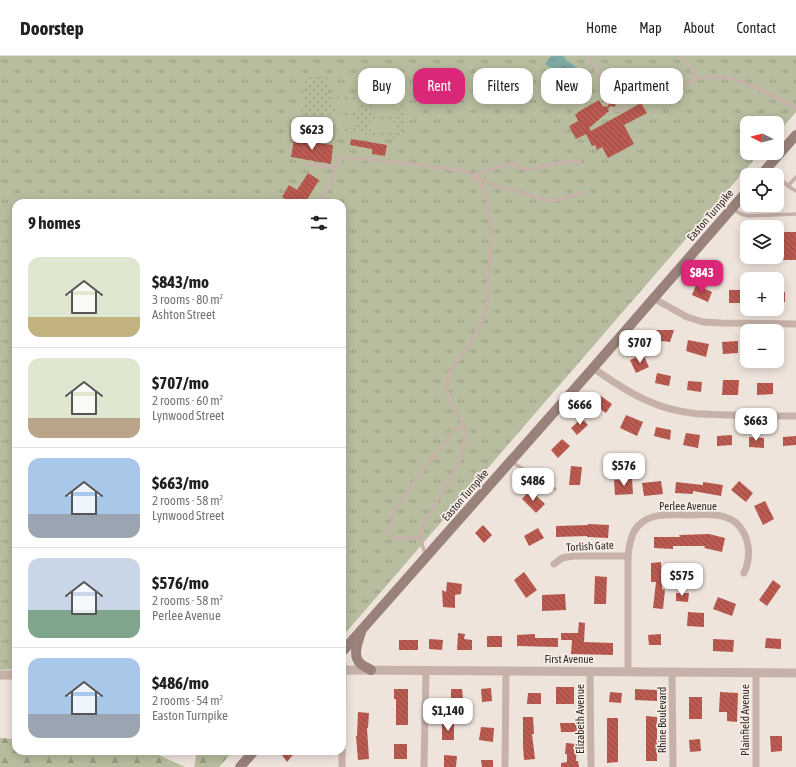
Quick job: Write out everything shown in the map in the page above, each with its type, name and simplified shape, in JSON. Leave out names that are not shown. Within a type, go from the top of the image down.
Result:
[{"type":"main road","points":[[774,168],[796,135]]},
{"type":"main road","name":"Easton Turnpike","points":[[346,648],[740,199]]},
{"type":"main road","points":[[362,630],[356,652],[357,658],[362,665],[371,670]]},
{"type":"main road","points":[[240,767],[250,755]]},
{"type":"street","points":[[653,298],[687,317],[703,322],[796,324]]},
{"type":"street","points":[[593,368],[629,392],[664,408],[687,413],[708,415],[796,416]]},
{"type":"street","name":"Perlee Avenue","points":[[628,672],[628,556],[633,534],[638,526],[646,519],[656,516],[669,515],[715,515],[725,517],[736,522],[743,530],[747,539],[747,564],[744,573]]},
{"type":"street","name":"Torlish Gate","points":[[554,564],[562,558],[574,556],[628,556]]},
{"type":"street","name":"First Avenue","points":[[346,670],[796,673]]},
{"type":"street","points":[[424,767],[426,670]]},
{"type":"street","points":[[505,767],[506,671]]},
{"type":"street","name":"Elizabeth Avenue","points":[[590,671],[591,767]]},
{"type":"street","name":"Rhine Boulevard","points":[[672,672],[673,767]]},
{"type":"street","name":"Plainfield Avenue","points":[[756,673],[756,767]]},
{"type":"street","points":[[0,675],[12,675]]},
{"type":"street","points":[[342,755],[342,767]]},
{"type":"lane","points":[[589,56],[600,77]]},
{"type":"lane","points":[[680,56],[697,78]]},
{"type":"lane","points":[[683,85],[697,78],[720,77],[736,80],[766,92],[796,108]]},
{"type":"lane","points":[[611,109],[620,110],[628,104]]},
{"type":"lane","points":[[321,197],[330,186],[335,167],[343,157],[454,169],[473,175],[496,186],[525,193],[548,202],[586,192]]},
{"type":"lane","points":[[473,175],[512,163],[519,168],[530,170],[559,163],[580,161]]},
{"type":"lane","points":[[306,164],[335,167]]},
{"type":"lane","points":[[426,557],[420,538],[422,526],[460,460],[463,449],[463,425],[460,416],[449,400],[446,392],[447,377],[475,336],[484,315],[486,306],[491,225],[487,198],[482,187],[473,175]]},
{"type":"lane","points":[[788,186],[796,177]]},
{"type":"lane","points":[[784,183],[796,191]]},
{"type":"lane","points":[[732,208],[741,214],[748,216],[796,214]]},
{"type":"lane","points":[[420,538],[394,538],[386,532],[394,520],[392,512],[446,438],[463,425]]},
{"type":"lane","points":[[511,461],[555,489]]},
{"type":"green space","points":[[0,56],[796,56],[796,112],[784,126],[784,116],[740,116],[740,160],[754,160],[747,168],[740,168],[740,176],[346,632],[346,199],[12,199],[12,669],[0,670]]},
{"type":"green space","points":[[307,75],[329,78],[327,93],[358,97],[358,104],[406,103],[401,139],[322,128],[323,118],[301,115]]},
{"type":"green space","points":[[333,98],[358,101],[357,113],[331,109]]},
{"type":"green space","points":[[373,104],[398,106],[397,118],[371,115]]},
{"type":"green space","points":[[331,113],[357,117],[355,129],[329,125]]},
{"type":"green space","points":[[371,118],[396,122],[395,134],[369,130]]},
{"type":"green space","points":[[0,738],[12,739],[12,755],[159,755],[185,767],[0,767]]},
{"type":"green space","points":[[196,755],[230,755],[219,767],[194,767]]},
{"type":"water","points":[[551,56],[563,56],[576,67],[551,68],[545,64]]},
{"type":"building","points":[[599,100],[603,107],[608,106],[608,104],[616,105],[614,107],[609,107],[609,111],[589,128],[591,131],[642,104],[647,113],[624,125],[634,144],[608,158],[602,147],[597,150],[595,145],[592,146],[586,134],[576,139],[569,126],[578,121],[575,114]]},
{"type":"building","points":[[294,139],[333,145],[331,164],[291,157]]},
{"type":"building","points":[[351,139],[387,145],[385,156],[372,154],[372,149],[350,145]]},
{"type":"building","points":[[308,173],[319,180],[307,199],[285,199],[282,197],[289,185],[297,190]]},
{"type":"building","points":[[784,232],[796,232],[796,260],[784,260]]},
{"type":"building","points":[[696,285],[712,292],[708,302],[692,295]]},
{"type":"building","points":[[729,290],[740,290],[740,303],[729,303]]},
{"type":"building","points":[[656,330],[674,330],[670,342],[653,340]]},
{"type":"building","points":[[688,340],[709,344],[706,357],[686,351]]},
{"type":"building","points":[[738,341],[738,353],[723,354],[722,342]]},
{"type":"building","points":[[643,354],[649,367],[636,373],[630,360]]},
{"type":"building","points":[[657,373],[671,376],[669,386],[655,383]]},
{"type":"building","points":[[723,380],[739,380],[738,395],[722,395]]},
{"type":"building","points":[[688,381],[702,382],[701,392],[687,390]]},
{"type":"building","points":[[757,383],[773,383],[773,394],[757,395]]},
{"type":"building","points":[[601,396],[612,404],[606,413],[594,405]]},
{"type":"building","points":[[626,415],[643,422],[637,436],[620,428]]},
{"type":"building","points":[[582,418],[588,425],[577,435],[571,428]]},
{"type":"building","points":[[656,427],[671,430],[670,440],[654,436]]},
{"type":"building","points":[[686,433],[700,435],[698,448],[683,445]]},
{"type":"building","points":[[732,435],[732,445],[717,446],[717,436]]},
{"type":"building","points":[[796,436],[796,445],[783,446],[783,437]]},
{"type":"building","points":[[749,437],[764,438],[764,448],[749,447]]},
{"type":"building","points":[[562,439],[570,446],[558,458],[551,450]]},
{"type":"building","points":[[571,466],[582,467],[580,485],[569,485]]},
{"type":"building","points":[[632,478],[633,494],[615,495],[614,480]]},
{"type":"building","points":[[661,481],[663,494],[644,496],[642,483]]},
{"type":"building","points":[[739,481],[753,493],[746,502],[731,490]]},
{"type":"building","points":[[676,482],[703,485],[703,482],[723,485],[721,496],[693,491],[693,494],[675,493]]},
{"type":"building","points":[[530,490],[545,504],[536,513],[522,499]]},
{"type":"building","points":[[765,501],[774,519],[763,525],[754,506]]},
{"type":"building","points":[[588,524],[609,525],[608,538],[587,536],[556,537],[556,526]]},
{"type":"building","points":[[483,525],[492,535],[484,543],[475,533]]},
{"type":"building","points":[[538,528],[544,538],[529,546],[524,536]]},
{"type":"building","points":[[709,534],[725,538],[722,552],[704,548],[705,546],[673,546],[673,549],[654,548],[654,537],[680,537],[679,535]]},
{"type":"building","points":[[661,562],[662,589],[665,590],[663,609],[653,608],[656,582],[651,582],[651,563]]},
{"type":"building","points":[[524,572],[537,590],[526,598],[514,580]]},
{"type":"building","points":[[595,576],[607,577],[606,604],[594,604]]},
{"type":"building","points":[[773,580],[781,586],[767,606],[759,600]]},
{"type":"building","points":[[447,582],[462,584],[461,594],[455,595],[455,608],[443,607],[442,590],[446,592]]},
{"type":"building","points":[[676,593],[689,593],[688,602],[676,601]]},
{"type":"building","points":[[565,594],[566,610],[542,611],[542,595]]},
{"type":"building","points":[[718,597],[736,604],[732,616],[713,609]]},
{"type":"building","points":[[688,612],[704,613],[704,627],[687,626]]},
{"type":"building","points":[[579,622],[585,623],[584,642],[613,643],[613,655],[571,654],[572,640],[561,640],[561,633],[578,633]]},
{"type":"building","points":[[458,633],[465,634],[464,639],[472,640],[472,650],[457,650]]},
{"type":"building","points":[[535,634],[535,638],[558,638],[558,647],[517,646],[517,635]]},
{"type":"building","points":[[661,634],[661,645],[649,645],[648,635]]},
{"type":"building","points":[[487,636],[502,636],[502,647],[487,647]]},
{"type":"building","points":[[766,638],[781,639],[781,649],[765,648]]},
{"type":"building","points":[[429,639],[443,640],[442,650],[429,649]]},
{"type":"building","points":[[713,639],[734,640],[733,652],[713,651]]},
{"type":"building","points":[[399,640],[418,640],[418,650],[399,650]]},
{"type":"building","points":[[556,687],[574,687],[574,704],[556,704]]},
{"type":"building","points":[[491,688],[492,701],[482,702],[481,689]]},
{"type":"building","points":[[394,689],[408,689],[408,725],[396,725],[396,699],[394,699]]},
{"type":"building","points":[[451,689],[462,689],[463,699],[451,699]]},
{"type":"building","points":[[635,689],[657,690],[657,701],[635,700]]},
{"type":"building","points":[[610,692],[622,693],[621,703],[609,702]]},
{"type":"building","points":[[720,692],[738,693],[737,722],[727,721],[727,712],[719,712]]},
{"type":"building","points":[[528,693],[541,693],[541,704],[527,704]]},
{"type":"building","points":[[689,697],[702,697],[702,719],[689,719]]},
{"type":"building","points":[[358,712],[369,713],[367,728],[369,759],[358,760],[356,736]]},
{"type":"building","points":[[646,716],[657,717],[657,761],[646,761]]},
{"type":"building","points":[[523,717],[533,717],[534,734],[532,734],[535,759],[524,760]]},
{"type":"building","points":[[607,718],[618,718],[618,762],[607,763]]},
{"type":"building","points":[[560,723],[579,723],[578,732],[561,732]]},
{"type":"building","points":[[442,724],[454,724],[454,740],[442,740]]},
{"type":"building","points":[[481,727],[494,728],[493,742],[479,740]]},
{"type":"building","points":[[770,736],[782,736],[782,751],[771,752]]},
{"type":"building","points":[[700,739],[701,751],[690,752],[689,740]]},
{"type":"building","points":[[566,743],[577,744],[576,761],[578,761],[579,767],[561,767],[561,763],[567,762],[567,754],[565,754]]},
{"type":"building","points":[[394,744],[407,744],[407,759],[394,759]]},
{"type":"building","points":[[282,755],[293,755],[287,762]]},
{"type":"building","points":[[444,755],[457,756],[456,767],[444,767]]},
{"type":"building","points":[[481,760],[493,760],[493,767],[482,767]]}]
